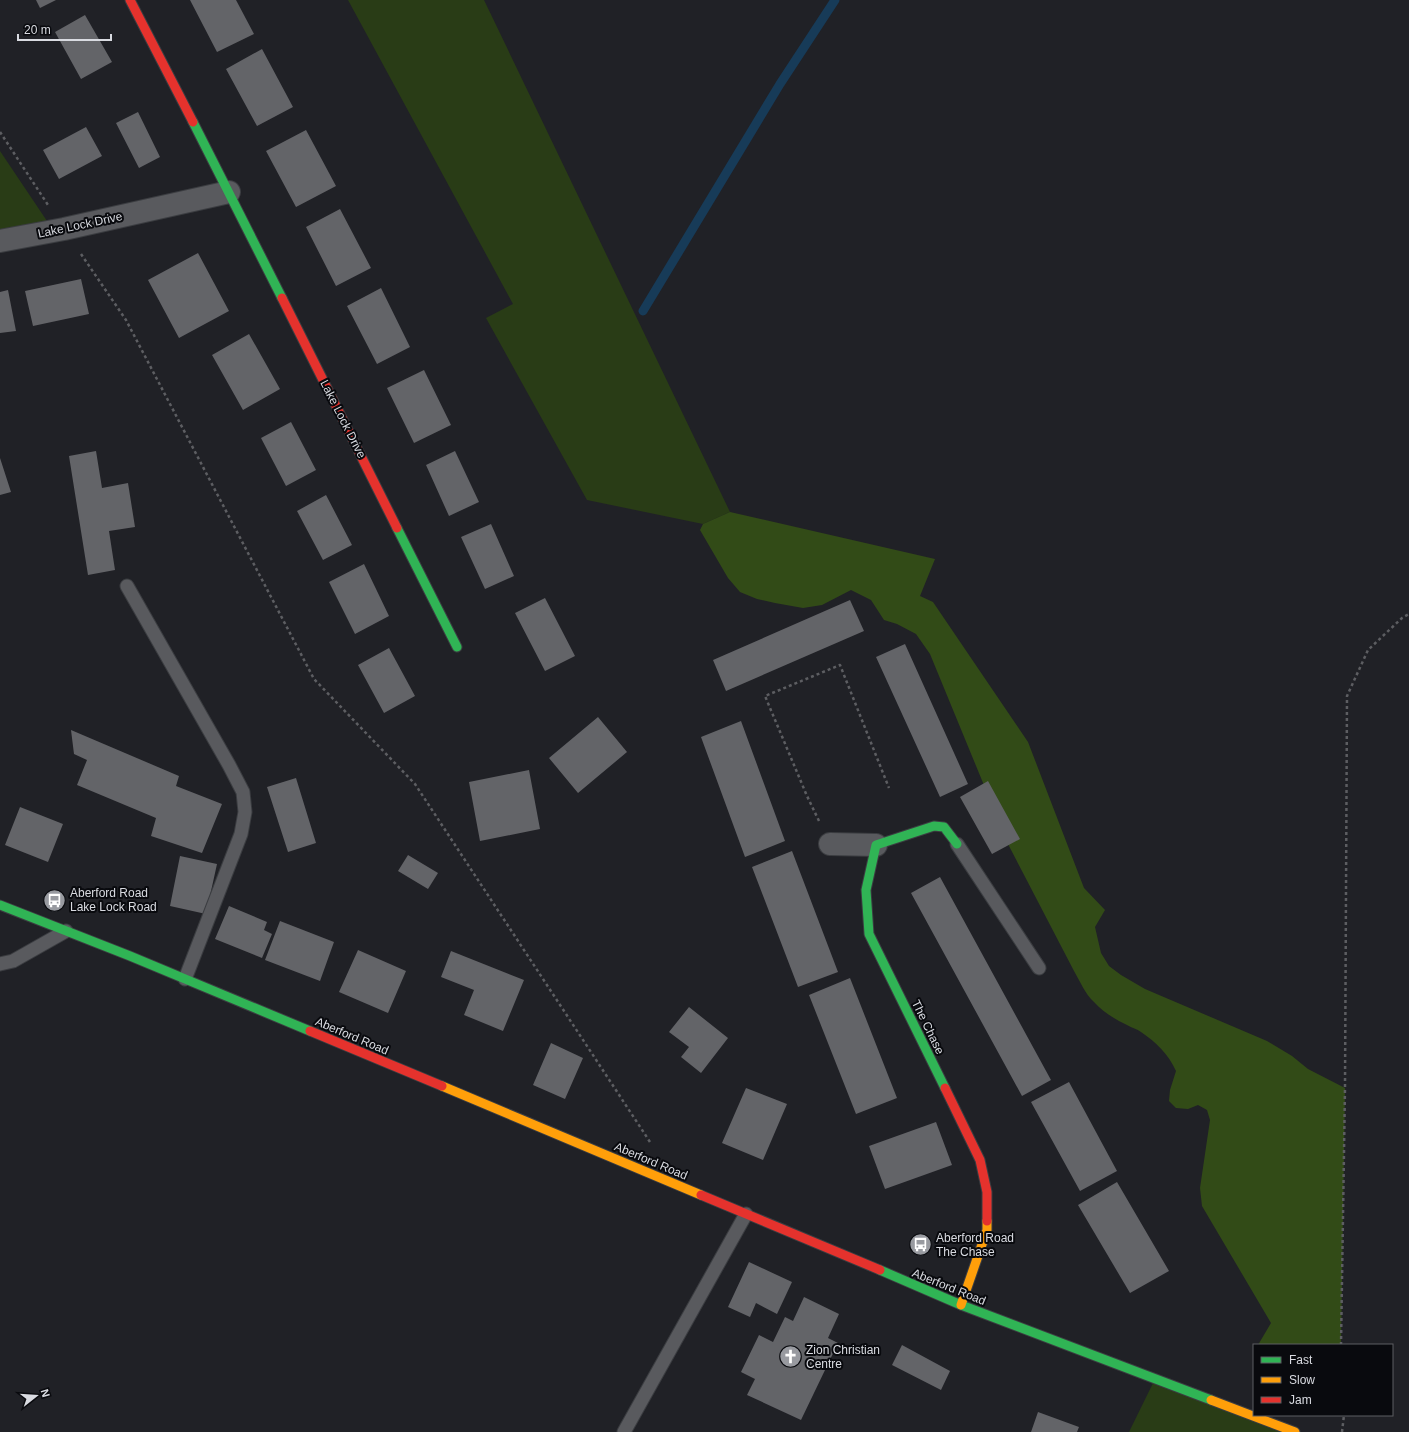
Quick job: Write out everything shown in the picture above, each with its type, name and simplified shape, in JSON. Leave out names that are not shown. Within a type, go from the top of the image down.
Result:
[{"type":"main road","name":"Lake Lock Drive","points":[[130,0],[229,192],[457,647]]},
{"type":"main road","points":[[876,845],[934,826],[944,827],[957,844]]},
{"type":"main road","name":"The Chase","points":[[876,845],[866,890],[869,934],[980,1160],[987,1192],[987,1230],[961,1305]]},
{"type":"main road","name":"Aberford Road","points":[[0,905],[185,979],[961,1305],[1295,1432]]},
{"type":"street","name":"Lake Lock Drive","points":[[0,241],[64,229],[229,192]]},
{"type":"street","points":[[830,844],[876,845]]},
{"type":"lane","points":[[127,586],[243,792],[245,812],[241,834],[185,979]]},
{"type":"lane","points":[[957,844],[1039,968]]},
{"type":"lane","points":[[0,964],[14,960],[66,931]]},
{"type":"lane","points":[[624,1432],[746,1214]]},
{"type":"path","points":[[0,132],[126,320],[314,679],[415,784],[651,1145]]},
{"type":"path","points":[[1341,1344],[1345,1080],[1347,696],[1368,650],[1402,618],[1409,614]]},
{"type":"path","points":[[830,844],[806,796],[765,696],[840,665],[889,788]]},
{"type":"path","points":[[1342,1432],[1344,1416]]},
{"type":"green space","points":[[348,0],[484,0],[730,512],[703,524],[587,500],[486,318],[513,304]]},
{"type":"green space","points":[[0,151],[47,221],[0,230]]},
{"type":"green space","points":[[730,512],[935,559],[920,596],[933,602],[1028,742],[1084,888],[1105,910],[1095,927],[1101,953],[1109,966],[1145,989],[1267,1041],[1292,1056],[1308,1069],[1345,1088],[1341,1344],[1259,1344],[1271,1323],[1202,1206],[1200,1188],[1210,1120],[1207,1110],[1198,1105],[1188,1109],[1176,1108],[1169,1101],[1170,1090],[1176,1071],[1166,1054],[1152,1040],[1141,1032],[1118,1021],[1105,1012],[1085,991],[1009,846],[930,654],[916,634],[897,624],[884,620],[871,600],[851,590],[822,605],[803,608],[757,599],[740,592],[728,578],[700,530],[703,524]]},
{"type":"green space","points":[[1155,1379],[1295,1432],[1129,1432]]},
{"type":"building","points":[[36,0],[56,0],[40,8]]},
{"type":"building","points":[[190,0],[236,0],[254,34],[217,52]]},
{"type":"building","points":[[85,15],[112,62],[81,79],[55,32]]},
{"type":"building","points":[[262,49],[293,107],[257,126],[226,69]]},
{"type":"building","points":[[138,112],[160,157],[139,168],[116,123]]},
{"type":"building","points":[[86,127],[102,156],[59,179],[43,150]]},
{"type":"building","points":[[306,130],[336,186],[296,207],[266,151]]},
{"type":"building","points":[[340,209],[371,268],[336,286],[306,227]]},
{"type":"building","points":[[198,253],[229,311],[179,338],[148,280]]},
{"type":"building","points":[[81,279],[89,314],[33,326],[25,291]]},
{"type":"building","points":[[381,288],[410,347],[377,364],[347,306]]},
{"type":"building","points":[[8,290],[16,331],[0,333],[0,292]]},
{"type":"building","points":[[249,334],[280,389],[243,410],[212,355]]},
{"type":"building","points":[[424,370],[451,425],[414,443],[387,388]]},
{"type":"building","points":[[291,422],[316,470],[286,486],[261,438]]},
{"type":"building","points":[[96,451],[102,488],[128,483],[135,527],[109,531],[115,570],[88,575],[69,456]]},
{"type":"building","points":[[455,451],[479,502],[449,516],[426,465]]},
{"type":"building","points":[[0,458],[11,492],[0,495]]},
{"type":"building","points":[[326,495],[352,545],[323,560],[297,511]]},
{"type":"building","points":[[491,524],[514,576],[485,589],[461,537]]},
{"type":"building","points":[[364,564],[389,616],[355,634],[329,582]]},
{"type":"building","points":[[545,598],[575,656],[545,671],[515,613]]},
{"type":"building","points":[[850,600],[864,631],[726,691],[713,660]]},
{"type":"building","points":[[905,644],[968,784],[940,797],[876,657]]},
{"type":"building","points":[[389,648],[415,696],[384,713],[358,665]]},
{"type":"building","points":[[598,717],[627,752],[578,793],[549,758]]},
{"type":"building","points":[[741,721],[785,841],[745,857],[701,737]]},
{"type":"building","points":[[71,730],[179,776],[176,786],[222,804],[202,853],[151,836],[156,818],[77,785],[87,760],[74,754]]},
{"type":"building","points":[[529,770],[540,829],[480,841],[469,782]]},
{"type":"building","points":[[296,778],[316,843],[288,852],[267,787]]},
{"type":"building","points":[[988,781],[1020,839],[992,854],[960,797]]},
{"type":"building","points":[[20,807],[63,824],[48,862],[5,845]]},
{"type":"building","points":[[792,851],[838,972],[798,987],[752,867]]},
{"type":"building","points":[[408,855],[438,873],[428,889],[398,871]]},
{"type":"building","points":[[180,856],[217,864],[206,914],[170,906]]},
{"type":"building","points":[[940,877],[1051,1080],[1022,1096],[911,893]]},
{"type":"building","points":[[229,906],[267,922],[264,930],[272,934],[262,958],[215,939]]},
{"type":"building","points":[[280,921],[334,942],[320,981],[265,960]]},
{"type":"building","points":[[358,950],[406,971],[388,1013],[339,992]]},
{"type":"building","points":[[451,951],[524,980],[503,1031],[464,1015],[474,990],[441,977]]},
{"type":"building","points":[[850,978],[897,1098],[856,1114],[809,995]]},
{"type":"building","points":[[689,1007],[728,1038],[701,1073],[681,1057],[689,1047],[669,1032]]},
{"type":"building","points":[[551,1043],[583,1058],[565,1099],[533,1085]]},
{"type":"building","points":[[1069,1082],[1117,1171],[1080,1191],[1031,1102]]},
{"type":"building","points":[[746,1088],[787,1104],[763,1160],[722,1143]]},
{"type":"building","points":[[936,1122],[952,1165],[885,1189],[869,1146]]},
{"type":"building","points":[[1117,1182],[1169,1271],[1130,1293],[1078,1205]]},
{"type":"building","points":[[749,1262],[792,1282],[777,1314],[756,1303],[750,1317],[728,1307]]},
{"type":"building","name":"Zion Christian Centre","points":[[804,1297],[839,1314],[828,1338],[838,1343],[801,1420],[747,1395],[755,1379],[741,1372],[759,1335],[773,1342],[785,1317],[793,1321]]},
{"type":"building","points":[[902,1345],[950,1371],[941,1390],[892,1365]]},
{"type":"building","points":[[1038,1412],[1079,1427],[1077,1432],[1031,1432]]},
{"type":"waterway","points":[[643,311],[780,84],[835,0]]},
{"type":"traffic: fast","points":[[193,122],[282,298]]},
{"type":"traffic: fast","points":[[397,528],[457,647]]},
{"type":"traffic: fast","points":[[945,1088],[869,934],[866,890],[876,845],[934,826],[944,827],[957,844]]},
{"type":"traffic: fast","points":[[0,905],[130,956],[310,1031]]},
{"type":"traffic: fast","points":[[880,1270],[961,1305],[1211,1400]]},
{"type":"traffic: slow","points":[[442,1086],[701,1195]]},
{"type":"traffic: slow","points":[[961,1305],[987,1230],[987,1221]]},
{"type":"traffic: slow","points":[[1211,1400],[1295,1432]]},
{"type":"traffic: jam","points":[[130,0],[193,122]]},
{"type":"traffic: jam","points":[[282,298],[397,528]]},
{"type":"traffic: jam","points":[[310,1031],[442,1086]]},
{"type":"traffic: jam","points":[[945,1088],[980,1160],[987,1192],[987,1221]]},
{"type":"traffic: jam","points":[[701,1195],[880,1270]]},
{"type":"place","name":"Aberford Road Lake Lock Road","points":[[54,900]]},
{"type":"place","name":"Aberford Road The Chase","points":[[920,1245]]},
{"type":"place","name":"Zion Christian Centre","points":[[790,1357]]}]
